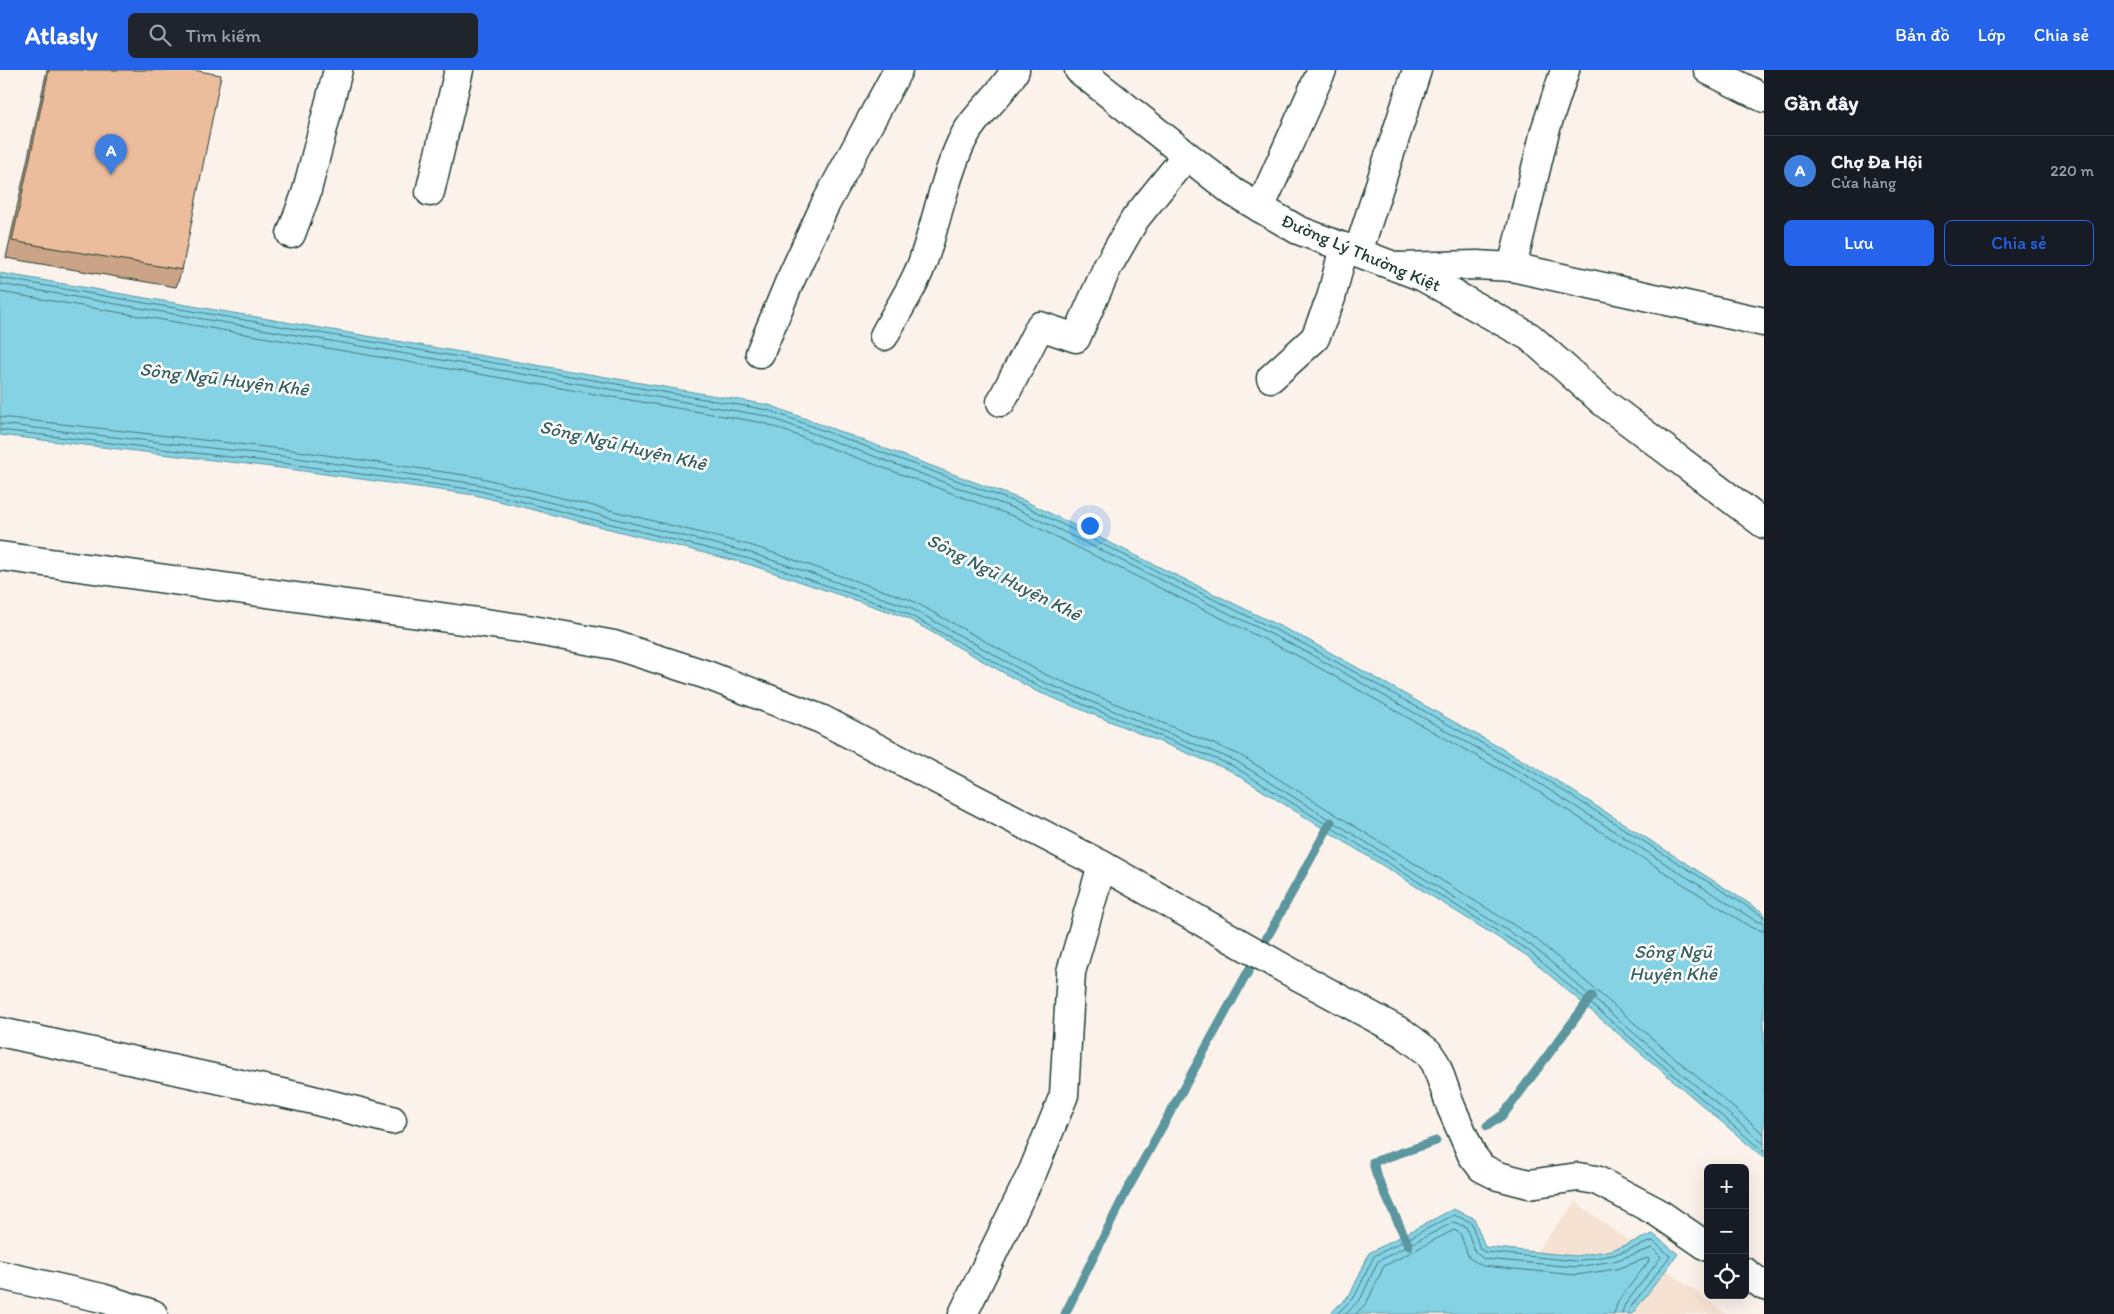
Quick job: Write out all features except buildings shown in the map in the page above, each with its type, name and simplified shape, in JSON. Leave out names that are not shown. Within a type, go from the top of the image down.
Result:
[{"type":"street","points":[[292,234],[306,194],[338,70]]},
{"type":"street","points":[[430,192],[459,70]]},
{"type":"street","points":[[760,353],[789,283],[825,205],[898,70]]},
{"type":"street","points":[[884,336],[923,261],[945,182],[962,140],[981,113],[1008,83],[1015,70]]},
{"type":"street","name":"Đường Lý Thường Kiệt","points":[[1079,70],[1233,192],[1260,208],[1298,230],[1423,277],[1530,337],[1603,402],[1764,524]]},
{"type":"street","points":[[1260,208],[1322,70]]},
{"type":"street","points":[[1271,378],[1315,338],[1351,250],[1417,70]]},
{"type":"street","points":[[1512,267],[1545,132],[1565,70]]},
{"type":"street","points":[[1708,70],[1764,98]]},
{"type":"street","points":[[1001,402],[1040,326],[1076,338],[1107,268],[1135,219],[1186,156]]},
{"type":"street","points":[[1397,267],[1476,265],[1512,267],[1764,322]]},
{"type":"street","points":[[0,556],[527,629],[614,645],[707,675],[821,719],[1102,865],[1285,969],[1403,1033],[1428,1052],[1469,1147],[1482,1168],[1498,1176],[1529,1184],[1578,1177],[1596,1180],[1657,1212],[1704,1244]]},
{"type":"street","points":[[963,1314],[1033,1171],[1064,1095],[1071,972],[1102,865]]},
{"type":"street","points":[[0,1032],[305,1098],[392,1120]]},
{"type":"street","points":[[0,1275],[102,1298],[153,1314]]},
{"type":"street","points":[[1749,1275],[1764,1286]]},
{"type":"shaded area","points":[[1576,1202],[1726,1314],[1485,1314]]},
{"type":"water","name":"Sông Ngũ Huyện Khê","points":[[0,273],[769,405],[1025,501],[1308,640],[1538,769],[1764,913],[1764,1158],[1526,955],[1231,771],[1036,691],[905,617],[748,564],[475,495],[289,469],[0,435]]},
{"type":"water","points":[[1453,1209],[1474,1218],[1485,1247],[1576,1256],[1612,1250],[1653,1234],[1678,1254],[1632,1314],[1330,1314],[1351,1293],[1369,1253]]},
{"type":"waterway","points":[[1065,1314],[1126,1192],[1331,822]]},
{"type":"waterway","points":[[1487,1126],[1503,1115],[1592,996]]},
{"type":"waterway","points":[[1409,1246],[1376,1174],[1373,1162],[1436,1141]]},
{"type":"place","name":"Chợ Đa Hội","points":[[111,175]]}]
